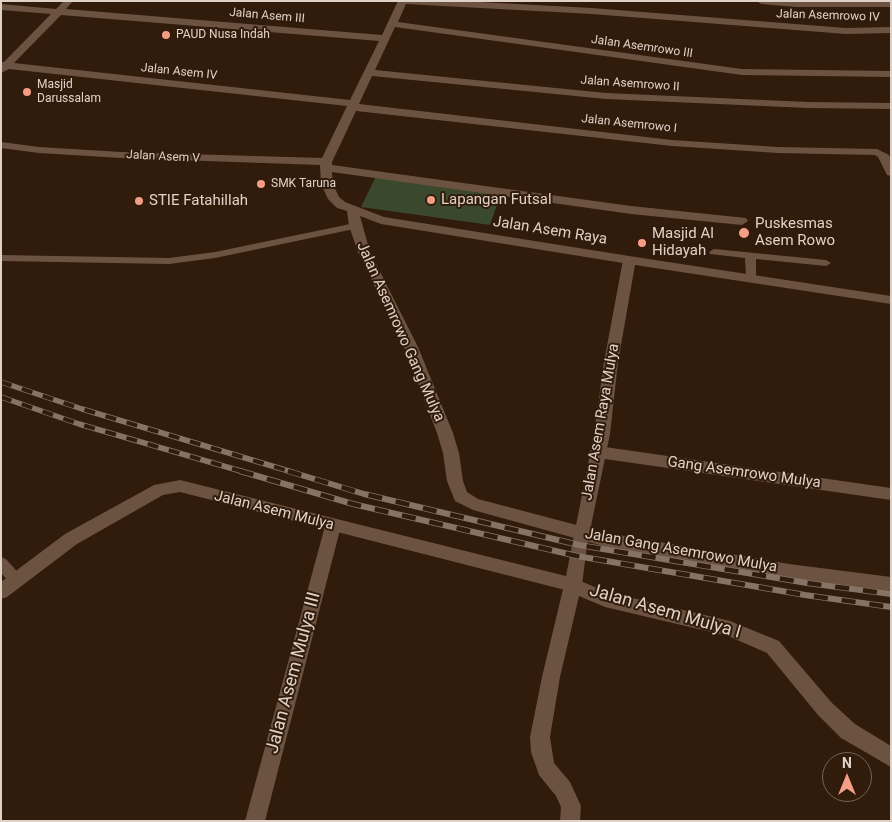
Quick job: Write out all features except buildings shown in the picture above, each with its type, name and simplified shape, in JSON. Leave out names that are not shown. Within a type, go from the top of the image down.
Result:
[{"type":"street","points":[[3,67],[70,1]]},
{"type":"street","points":[[325,165],[403,1]]},
{"type":"street","name":"Jalan Asemrowo IV","points":[[403,1],[592,11],[846,31],[891,30]]},
{"type":"street","points":[[761,1],[796,4],[891,4]]},
{"type":"street","name":"Jalan Asem III","points":[[1,7],[384,38]]},
{"type":"street","name":"Jalan Asemrowo III","points":[[391,24],[742,72],[891,74]]},
{"type":"street","name":"Jalan Asem IV","points":[[3,67],[354,106]]},
{"type":"street","name":"Jalan Asemrowo II","points":[[369,73],[606,96],[808,105],[891,106]]},
{"type":"street","name":"Jalan Asemrowo I","points":[[354,106],[672,142],[778,150],[877,152],[883,155],[891,173]]},
{"type":"street","name":"Jalan Asem V","points":[[1,145],[39,150],[325,165],[631,210],[742,221]]},
{"type":"street","name":"Jalan Asem Raya","points":[[325,165],[328,184],[334,199],[341,206],[382,220],[891,300]]},
{"type":"street","name":"Jalan Asemrowo Gang Mulya","points":[[353,210],[355,226],[364,252],[411,347],[445,433],[460,496],[473,504]]},
{"type":"street","name":"Jalan Asem Raya Mulya","points":[[570,821],[571,806],[563,790],[546,768],[541,752],[540,737],[551,677],[573,585],[598,452],[629,260]]},
{"type":"street","name":"Gang Asemrowo Mulya","points":[[598,452],[891,494]]},
{"type":"street","name":"Jalan Asem Mulya","points":[[1,592],[71,539],[160,489],[180,486],[573,585]]},
{"type":"street","name":"Jalan Gang Asemrowo Mulya","points":[[473,504],[582,534],[789,571],[891,584]]},
{"type":"street","name":"Jalan Asem Mulya III","points":[[255,821],[333,526]]},
{"type":"street","name":"Jalan Asem Mulya I","points":[[573,585],[604,598],[730,629],[773,647],[836,720],[848,731],[891,757]]},
{"type":"lane","points":[[1,258],[169,261],[215,255],[355,226]]},
{"type":"lane","points":[[714,252],[826,263]]},
{"type":"lane","points":[[750,255],[751,277]]},
{"type":"lane","points":[[1,562],[16,580]]},
{"type":"green space","name":"Lapangan Futsal","points":[[376,176],[501,193],[490,225],[361,207]]},
{"type":"railway","points":[[1,382],[82,409],[292,472]]},
{"type":"railway","points":[[1,397],[79,424],[244,472]]},
{"type":"railway","points":[[240,471],[353,504],[577,556],[805,595],[891,607]]},
{"type":"railway","points":[[288,471],[364,494],[579,545],[807,583],[891,594]]},
{"type":"place","name":"PAUD Nusa Indah","points":[[166,35]]},
{"type":"place","name":"Masjid Darussalam","points":[[27,92]]},
{"type":"place","name":"SMK Taruna","points":[[261,184]]},
{"type":"place","name":"Lapangan Futsal","points":[[431,200]]},
{"type":"place","name":"STIE Fatahillah","points":[[139,201]]},
{"type":"place","name":"Puskesmas Asem Rowo","points":[[744,233]]},
{"type":"place","name":"Masjid Al Hidayah","points":[[642,243]]}]
